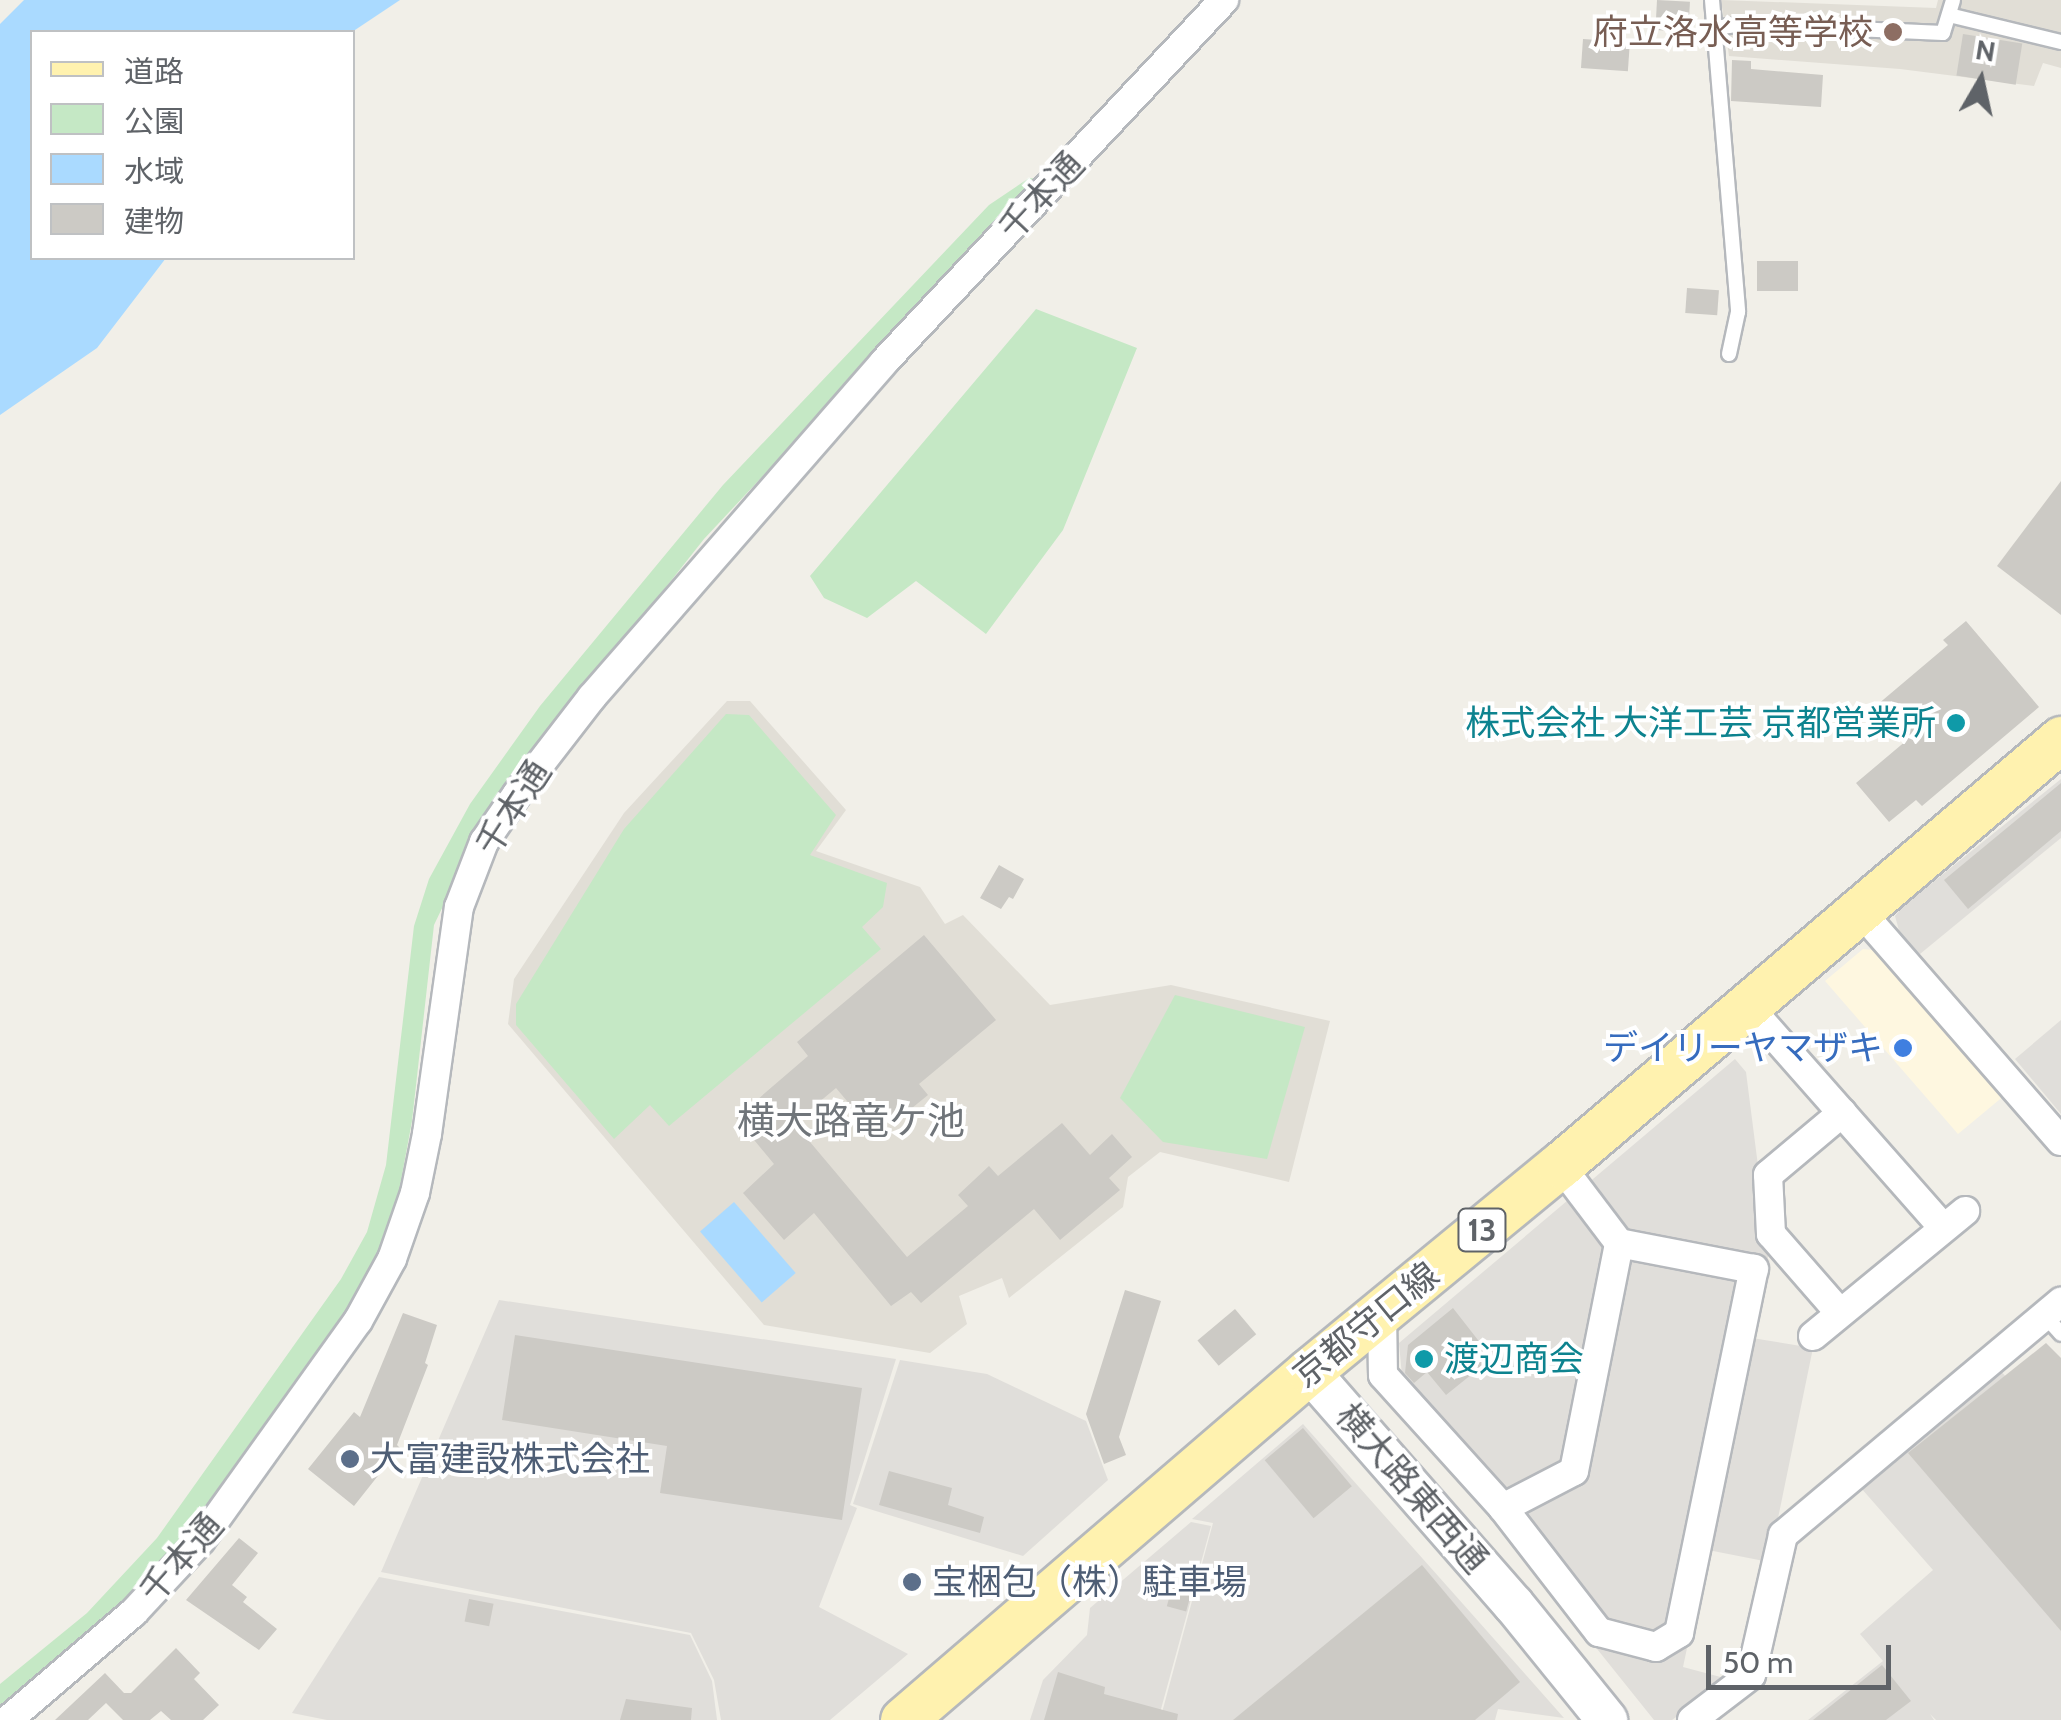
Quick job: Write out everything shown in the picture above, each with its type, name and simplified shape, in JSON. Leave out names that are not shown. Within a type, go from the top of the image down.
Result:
[{"type":"main road","name":"京都守口線","points":[[903,1720],[1320,1362],[1560,1165],[2061,740]]},
{"type":"street","name":"千本通","points":[[8,1720],[134,1612],[201,1540],[358,1321],[392,1258],[415,1193],[459,907],[484,842],[517,794],[592,697],[884,362],[1224,0]]},
{"type":"street","points":[[1861,912],[2061,1141]]},
{"type":"street","points":[[1746,1004],[1842,1113],[1954,1218],[1813,1336]]},
{"type":"street","points":[[1840,1313],[1771,1234],[1768,1176],[1842,1113]]},
{"type":"street","points":[[1382,1313],[1384,1375],[1503,1508],[1600,1632],[1656,1647],[1679,1633],[1754,1269],[1619,1244],[1560,1165]]},
{"type":"street","points":[[1503,1508],[1574,1471],[1619,1244]]},
{"type":"street","points":[[1692,1720],[1751,1675],[1783,1534],[2056,1317]]},
{"type":"street","name":"横大路東西通","points":[[1320,1362],[1493,1549],[1514,1605],[1607,1720]]},
{"type":"lane","points":[[1712,0],[1738,312],[1729,354]]},
{"type":"lane","points":[[1715,28],[1744,24],[1943,34],[1951,8],[2061,42]]},
{"type":"shaded area","name":"府立洛水高等学校","points":[[1721,0],[1936,8],[1938,0],[2061,0],[2061,68],[2043,63],[2034,86],[1900,69],[1729,56]]},
{"type":"shaded area","points":[[727,701],[750,701],[846,810],[816,851],[920,887],[945,924],[963,915],[1050,1005],[1171,985],[1330,1021],[1289,1182],[1160,1152],[1128,1177],[1123,1207],[1009,1298],[1002,1278],[959,1296],[967,1324],[930,1353],[764,1325],[508,1024],[514,979],[624,813]]},
{"type":"shaded area","points":[[2061,779],[2061,838],[1920,954],[1900,934],[1895,916],[1902,907]]},
{"type":"shaded area","points":[[1863,949],[1883,951],[2005,1095],[1958,1134],[1825,981]]},
{"type":"shaded area","points":[[2061,1020],[2061,1114],[2015,1059]]},
{"type":"shaded area","points":[[1735,1059],[1746,1072],[1769,1252],[1752,1338],[1813,1348],[1769,1562],[1708,1550],[1683,1667],[1728,1679],[1672,1720],[1654,1720],[1405,1409],[1399,1343]]},
{"type":"shaded area","points":[[499,1300],[896,1359],[850,1505],[857,1508],[819,1607],[908,1654],[830,1720],[721,1720],[714,1680],[691,1633],[381,1572]]},
{"type":"shaded area","points":[[900,1360],[987,1374],[1086,1421],[1108,1480],[1023,1556],[853,1504]]},
{"type":"shaded area","points":[[1999,1369],[2061,1439],[2061,1720],[1936,1720],[1930,1714],[1934,1720],[1808,1720],[1883,1661],[1860,1634],[1933,1570],[1861,1488]]},
{"type":"shaded area","points":[[1303,1424],[1564,1718],[1498,1709],[1495,1720],[1160,1720],[1213,1523],[1192,1519]]},
{"type":"shaded area","points":[[1191,1522],[1211,1526],[1158,1720],[1030,1720],[1043,1680],[1087,1635],[1090,1608]]},
{"type":"shaded area","points":[[379,1577],[690,1635],[712,1681],[717,1720],[327,1720],[292,1713]]},
{"type":"green space","points":[[1029,178],[1040,179],[704,539],[488,812],[434,925],[412,1121],[397,1202],[363,1290],[169,1558],[105,1629],[0,1715],[0,1684],[87,1613],[157,1538],[341,1279],[367,1232],[386,1165],[414,926],[429,879],[470,804],[540,706],[723,485],[989,205]]},
{"type":"green space","points":[[1036,309],[1137,348],[1063,530],[986,634],[916,581],[867,618],[824,598],[810,576]]},
{"type":"green space","points":[[726,714],[749,715],[836,815],[810,855],[887,883],[883,907],[862,927],[881,949],[669,1126],[650,1105],[614,1139],[516,1025],[516,1004],[624,829]]},
{"type":"green space","points":[[1175,995],[1305,1027],[1267,1159],[1163,1142],[1120,1098]]},
{"type":"water","points":[[24,0],[400,0],[355,30],[30,30],[30,260],[164,260],[97,348],[0,415],[0,24]]},
{"type":"water","points":[[734,1202],[796,1273],[762,1302],[700,1232]]},
{"type":"building","points":[[1657,0],[1690,2],[1688,32],[1655,30]]},
{"type":"building","points":[[1963,34],[2022,43],[2016,85],[1956,75]]},
{"type":"building","points":[[1583,39],[1630,42],[1628,71],[1581,68]]},
{"type":"building","points":[[1732,60],[1751,61],[1751,69],[1823,75],[1821,107],[1731,101]]},
{"type":"building","points":[[1757,261],[1798,261],[1798,291],[1757,291]]},
{"type":"building","points":[[1687,288],[1719,290],[1717,315],[1685,313]]},
{"type":"building","points":[[2061,481],[2061,615],[1997,566]]},
{"type":"building","name":"株式会社 大洋工芸 京都営業所","points":[[1966,621],[2039,707],[1922,806],[1916,800],[1889,822],[1856,783],[1907,740],[1877,705],[1948,645],[1943,640]]},
{"type":"building","points":[[2061,783],[2061,831],[1968,909],[1944,880]]},
{"type":"building","points":[[999,865],[1024,879],[1013,899],[1009,897],[1001,909],[980,898]]},
{"type":"building","points":[[924,935],[996,1020],[919,1084],[928,1095],[896,1121],[887,1112],[869,1127],[836,1088],[794,1123],[907,1257],[968,1206],[958,1195],[989,1166],[998,1176],[1062,1123],[1090,1155],[1112,1134],[1132,1157],[1109,1178],[1120,1190],[1060,1240],[1034,1209],[921,1303],[911,1292],[891,1306],[814,1213],[784,1240],[743,1193],[774,1164],[736,1118],[808,1056],[797,1042]]},
{"type":"building","points":[[1125,1290],[1161,1301],[1119,1437],[1126,1455],[1104,1464],[1086,1414]]},
{"type":"building","points":[[1453,1308],[1492,1358],[1446,1395],[1427,1372],[1414,1383],[1405,1373],[1408,1345]]},
{"type":"building","points":[[1235,1309],[1256,1334],[1219,1366],[1197,1340]]},
{"type":"building","points":[[403,1313],[437,1325],[425,1363],[428,1365],[397,1445],[400,1448],[354,1506],[308,1469],[354,1412],[360,1417]]},
{"type":"building","points":[[515,1335],[862,1388],[842,1520],[660,1493],[667,1446],[502,1420]]},
{"type":"building","points":[[2046,1343],[2061,1358],[2061,1631],[1908,1453]]},
{"type":"building","points":[[1303,1428],[1352,1486],[1314,1518],[1265,1460]]},
{"type":"building","points":[[889,1471],[952,1488],[948,1505],[984,1517],[980,1533],[879,1505]]},
{"type":"building","points":[[239,1538],[258,1553],[232,1585],[247,1597],[243,1602],[277,1629],[259,1650],[186,1600]]},
{"type":"building","points":[[1422,1565],[1520,1682],[1475,1720],[1233,1720]]},
{"type":"building","points":[[1172,1587],[1191,1592],[1186,1611],[1167,1606]]},
{"type":"building","points":[[469,1599],[494,1604],[489,1626],[465,1622]]},
{"type":"building","points":[[176,1648],[200,1673],[194,1679],[219,1705],[203,1720],[171,1720],[161,1711],[150,1720],[123,1720],[106,1703],[88,1720],[55,1720],[105,1673],[124,1693],[131,1693]]},
{"type":"building","points":[[1882,1665],[1911,1701],[1886,1720],[1813,1720]]},
{"type":"building","points":[[1058,1672],[1105,1687],[1104,1694],[1178,1714],[1177,1720],[1044,1720]]},
{"type":"building","points":[[626,1699],[692,1708],[691,1720],[620,1720]]},
{"type":"place","name":"府立洛水高等学校","points":[[1893,32]]},
{"type":"place","name":"株式会社 大洋工芸 京都営業所","points":[[1956,723]]},
{"type":"place","name":"デイリーヤマザキ","points":[[1903,1048]]},
{"type":"place","name":"渡辺商会","points":[[1424,1359]]},
{"type":"place","name":"大富建設株式会社","points":[[350,1459]]},
{"type":"place","name":"宝梱包（株）駐車場","points":[[912,1582]]},
{"type":"district","name":"横大路竜ケ池","points":[[851,1121]]}]
